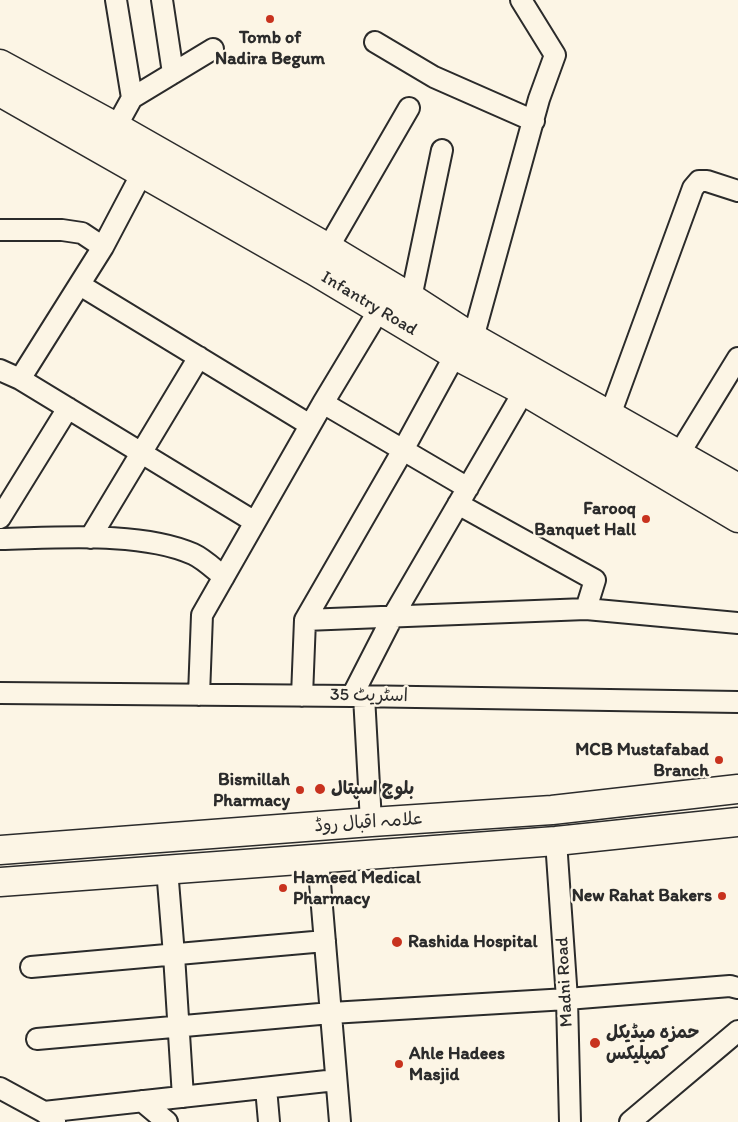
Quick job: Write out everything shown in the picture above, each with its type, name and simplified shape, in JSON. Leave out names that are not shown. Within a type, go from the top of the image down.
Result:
[{"type":"main road","name":"Infantry Road","points":[[0,64],[17,93],[142,173],[313,270],[379,310],[464,346],[610,414],[738,488]]},
{"type":"main road","name":"Infantry Road","points":[[17,93],[116,127],[328,248],[411,298],[464,346],[524,391],[737,515]]},
{"type":"main road","name":"علامہ اقبال روڈ","points":[[0,850],[552,810],[734,790]]},
{"type":"main road","points":[[734,790],[735,822]]},
{"type":"main road","name":"علامہ اقبال روڈ","points":[[0,882],[556,841],[735,822]]},
{"type":"main road","points":[[225,834],[228,864]]},
{"type":"street","points":[[116,0],[132,98]]},
{"type":"street","points":[[162,0],[173,73]]},
{"type":"street","points":[[302,696],[305,620],[464,346],[555,55],[521,0]]},
{"type":"street","points":[[375,42],[434,76],[534,120]]},
{"type":"street","points":[[116,127],[132,98],[213,49]]},
{"type":"street","points":[[328,248],[410,108]]},
{"type":"street","points":[[411,298],[442,150]]},
{"type":"street","points":[[20,379],[103,247],[142,173]]},
{"type":"street","points":[[610,414],[693,188],[699,181],[707,181],[738,191]]},
{"type":"street","points":[[0,230],[62,230],[76,232],[82,233],[103,247]]},
{"type":"street","points":[[80,285],[310,425]]},
{"type":"street","points":[[199,695],[202,615],[310,425],[379,310]]},
{"type":"street","points":[[90,538],[199,357]]},
{"type":"street","points":[[679,454],[738,358]]},
{"type":"street","points":[[0,370],[20,379],[255,522]]},
{"type":"street","points":[[371,822],[358,696],[392,618],[524,391]]},
{"type":"street","points":[[323,403],[403,450],[463,496],[595,580],[586,609]]},
{"type":"street","points":[[0,518],[68,408]]},
{"type":"street","points":[[0,539],[90,538],[173,546],[196,555],[224,577]]},
{"type":"street","points":[[305,620],[586,609],[738,623]]},
{"type":"street","name":"اسٹریٹ 35","points":[[0,694],[358,696],[738,702]]},
{"type":"street","name":"Madni Road","points":[[556,841],[567,999],[570,1122]]},
{"type":"street","points":[[318,859],[340,1122]]},
{"type":"street","points":[[167,869],[182,1097]]},
{"type":"street","points":[[31,967],[325,941]]},
{"type":"street","points":[[37,1039],[331,1013],[567,999],[730,986],[738,988]]},
{"type":"street","points":[[630,1122],[738,1031]]},
{"type":"street","points":[[0,1088],[50,1117],[142,1101],[336,1080]]},
{"type":"street","points":[[266,1088],[269,1122]]},
{"type":"street","points":[[142,1101],[167,1122]]},
{"type":"place","name":"Tomb of Nadira Begum","points":[[270,19]]},
{"type":"place","name":"Farooq Banquet Hall","points":[[646,519]]},
{"type":"place","name":"MCB Mustafabad Branch","points":[[719,760]]},
{"type":"place","name":"بلوچ اسپتال","points":[[320,789]]},
{"type":"place","name":"Bismillah Pharmacy","points":[[300,790]]},
{"type":"place","name":"Hameed Medical Pharmacy","points":[[283,888]]},
{"type":"place","name":"New Rahat Bakers","points":[[722,896]]},
{"type":"place","name":"Rashida Hospital","points":[[397,942]]},
{"type":"place","name":"حمزہ میڈیکل کمپلیکس","points":[[595,1043]]},
{"type":"place","name":"Ahle Hadees Masjid","points":[[399,1064]]}]
